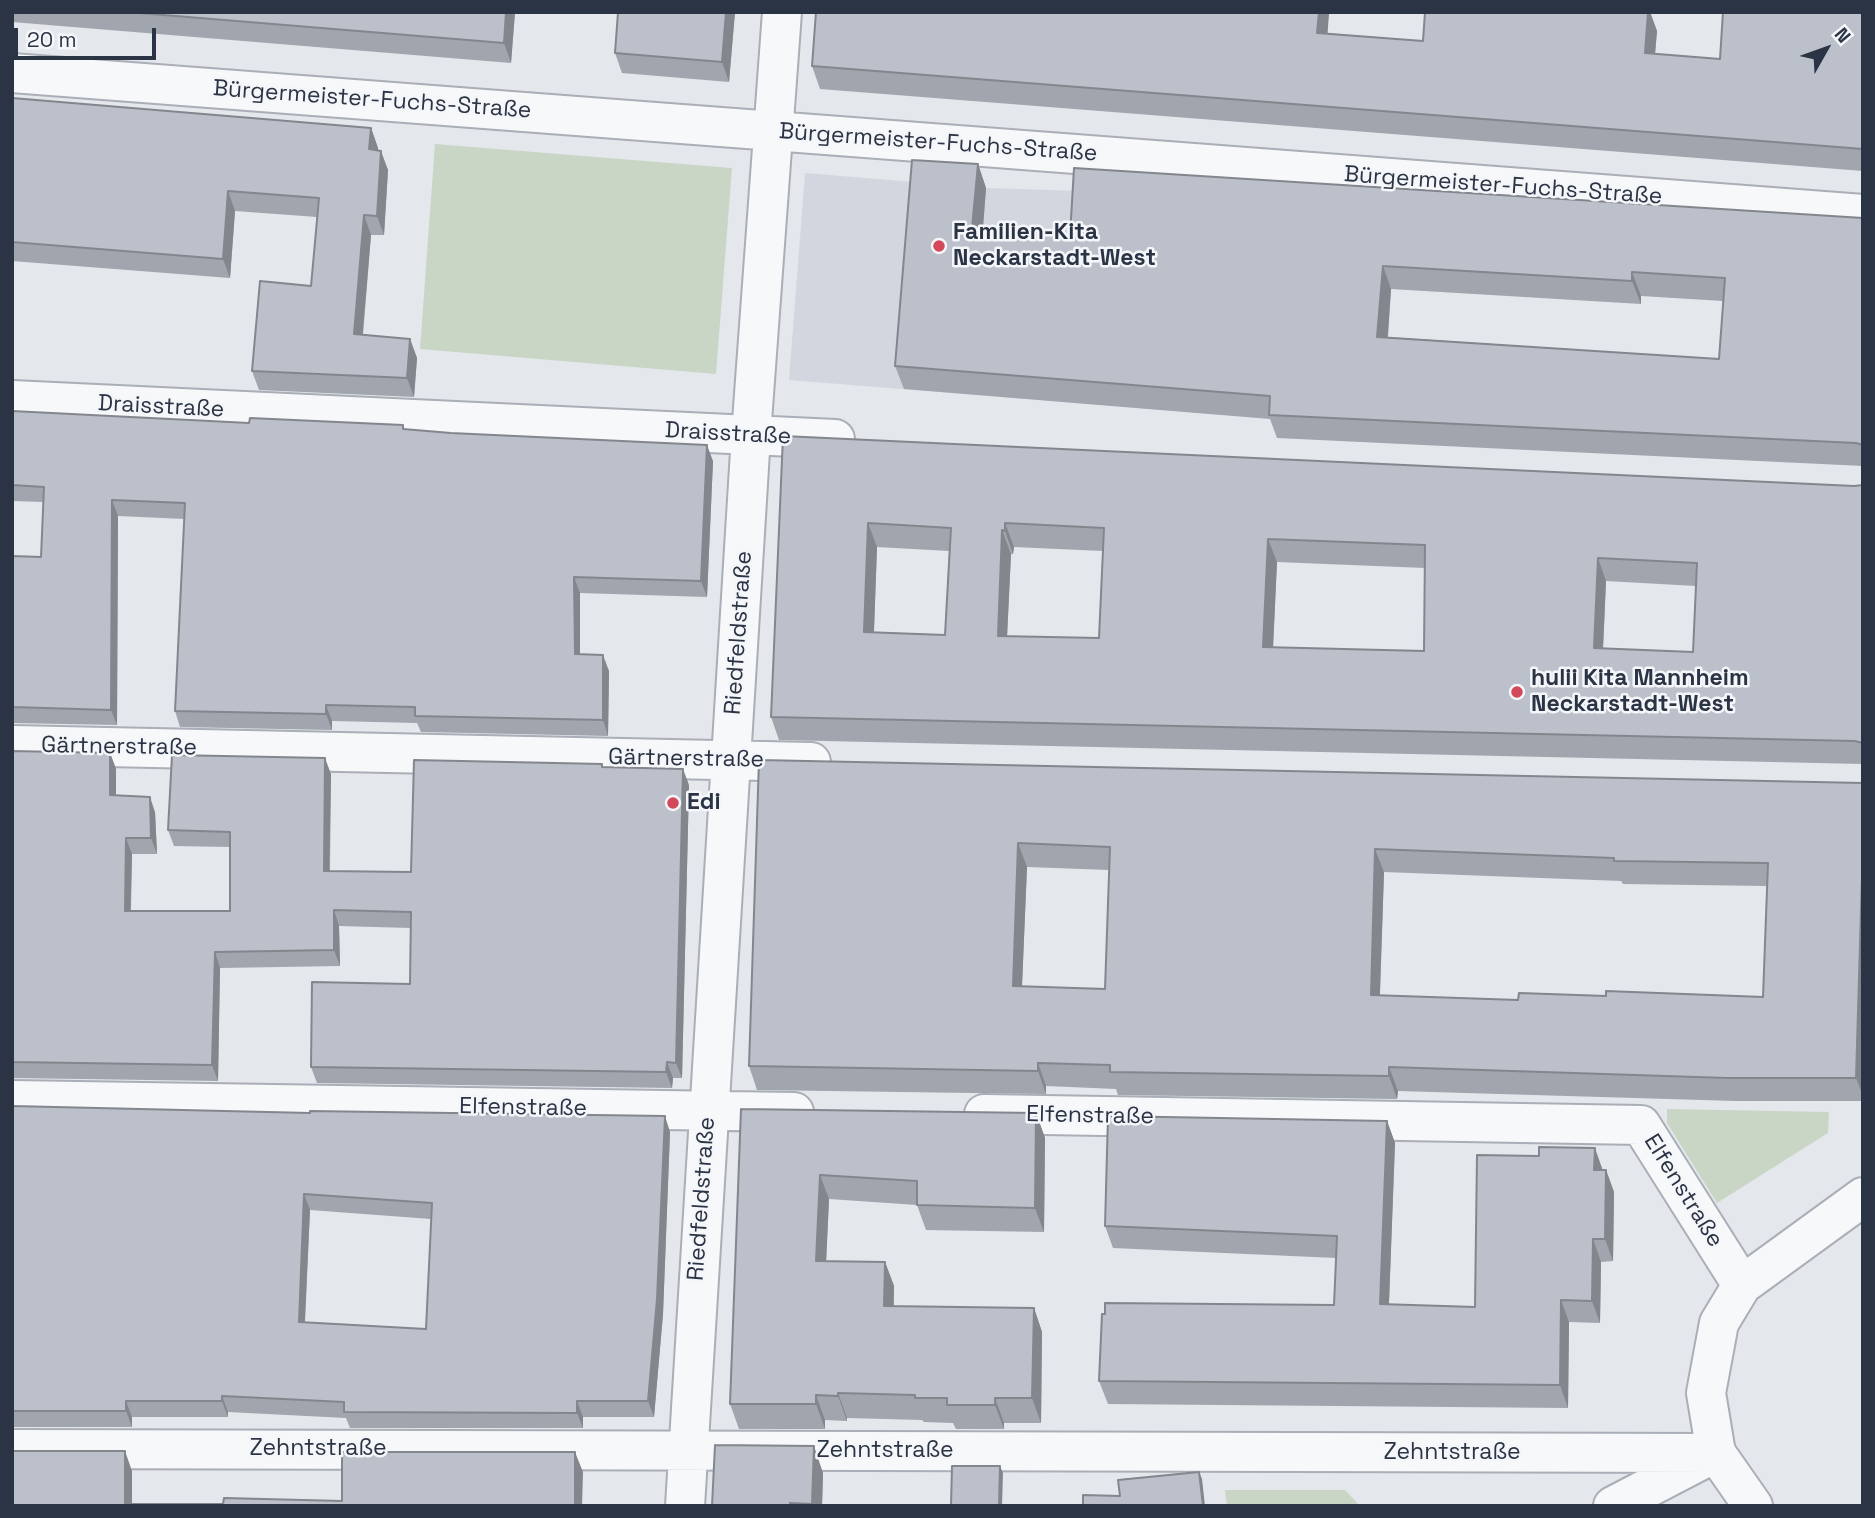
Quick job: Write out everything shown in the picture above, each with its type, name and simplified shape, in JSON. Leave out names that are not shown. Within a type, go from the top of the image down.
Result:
[{"type":"street","name":"Riedfeldstraße","points":[[685,1506],[751,435],[782,12]]},
{"type":"street","name":"Bürgermeister-Fuchs-Straße","points":[[12,73],[1863,214]]},
{"type":"street","name":"Draisstraße","points":[[12,400],[876,441]]},
{"type":"street","name":"Gärtnerstraße","points":[[12,745],[842,763]]},
{"type":"street","name":"Elfenstraße","points":[[12,1100],[831,1112]]},
{"type":"street","name":"Elfenstraße","points":[[954,1114],[1641,1125],[1742,1285]]},
{"type":"street","points":[[1753,1506],[1716,1453],[1706,1393],[1718,1323],[1742,1285],[1863,1197]]},
{"type":"street","name":"Zehntstraße","points":[[12,1448],[1716,1453]]},
{"type":"street","points":[[1613,1506],[1716,1453]]},
{"type":"shaded area","name":"Familien-Kita Neckarstadt-West","points":[[805,173],[986,188],[1082,191],[1252,417],[789,380]]},
{"type":"green space","points":[[435,144],[732,168],[716,374],[420,349]]},
{"type":"green space","points":[[1667,1109],[1829,1112],[1828,1133],[1717,1203],[1667,1123]]},
{"type":"green space","points":[[1225,1490],[1345,1490],[1360,1506],[1227,1506]]},
{"type":"building","points":[[127,12],[506,12],[504,43]]},
{"type":"building","points":[[618,12],[726,12],[722,62],[615,53]]},
{"type":"building","points":[[816,12],[1319,12],[1317,33],[1423,41],[1425,12],[1648,12],[1645,53],[1720,59],[1723,12],[1863,12],[1863,149],[812,66]]},
{"type":"building","points":[[12,98],[371,128],[369,149],[381,151],[377,216],[364,215],[354,334],[410,339],[407,378],[252,371],[260,281],[311,286],[319,198],[228,191],[223,259],[12,242]]},
{"type":"building","points":[[912,160],[978,164],[972,228],[1070,236],[1074,168],[1863,218],[1863,445],[1269,415],[1270,396],[895,366]],"holes":[[[1383,266],[1632,281],[1632,272],[1725,278],[1719,359],[1377,337]]]},
{"type":"building","points":[[12,411],[249,423],[250,418],[403,425],[403,429],[451,433],[707,445],[701,581],[574,577],[575,654],[603,655],[603,720],[415,716],[415,707],[326,705],[326,714],[175,711],[185,503],[112,500],[111,710],[12,707],[12,556],[41,557],[44,487],[12,485]]},
{"type":"building","points":[[783,436],[1863,485],[1863,743],[771,717]],"holes":[[[868,523],[951,528],[945,635],[864,632]],[[1005,523],[1104,528],[1099,638],[998,636],[1002,530],[1005,531]],[[1268,539],[1425,545],[1424,651],[1263,647]],[[1598,558],[1697,563],[1693,652],[1594,648]]]},
{"type":"building","points":[[12,751],[110,753],[110,795],[150,797],[151,838],[126,838],[125,911],[230,911],[230,832],[168,830],[172,755],[325,758],[324,871],[411,872],[414,760],[602,764],[602,767],[683,769],[676,1063],[667,1062],[666,1072],[311,1067],[312,982],[410,984],[411,912],[334,910],[334,950],[215,952],[212,1065],[12,1062]]},
{"type":"building","points":[[759,760],[1863,783],[1856,1078],[1727,1078],[1389,1067],[1389,1076],[1110,1072],[1110,1065],[1038,1063],[1038,1071],[749,1066]],"holes":[[[1018,843],[1110,847],[1105,989],[1013,986]],[[1375,849],[1614,858],[1614,861],[1768,863],[1763,997],[1606,991],[1606,996],[1519,993],[1518,1000],[1371,995]]]},
{"type":"building","points":[[12,1106],[310,1113],[665,1116],[657,1299],[648,1401],[577,1401],[577,1413],[344,1412],[344,1402],[222,1396],[222,1401],[126,1401],[126,1411],[12,1411]],"holes":[[[304,1194],[432,1203],[426,1329],[299,1322]]]},
{"type":"building","points":[[741,1109],[1036,1113],[1035,1208],[917,1205],[917,1181],[820,1175],[816,1261],[885,1262],[884,1306],[1034,1308],[1032,1398],[995,1398],[995,1405],[947,1405],[947,1398],[838,1393],[838,1396],[816,1395],[816,1404],[730,1404]]},
{"type":"building","points":[[1108,1116],[1387,1121],[1380,1304],[1475,1307],[1477,1155],[1539,1156],[1539,1147],[1595,1148],[1594,1170],[1606,1170],[1605,1239],[1593,1239],[1592,1301],[1561,1300],[1560,1385],[1099,1381],[1102,1314],[1105,1314],[1105,1303],[1334,1305],[1337,1236],[1105,1226]]},
{"type":"building","points":[[715,1445],[814,1446],[812,1504],[712,1506]]},
{"type":"building","points":[[12,1451],[125,1451],[125,1504],[223,1504],[224,1498],[342,1501],[342,1452],[575,1452],[575,1506],[12,1506]]},
{"type":"building","points":[[952,1466],[1000,1466],[999,1506],[951,1506]]},
{"type":"building","points":[[1199,1472],[1203,1506],[1083,1506],[1083,1495],[1120,1496],[1118,1480]]},
{"type":"place","name":"Familien-Kita Neckarstadt-West","points":[[939,246]]},
{"type":"place","name":"hulii Kita Mannheim Neckarstadt-West","points":[[1517,692]]},
{"type":"place","name":"Edi","points":[[673,803]]}]
